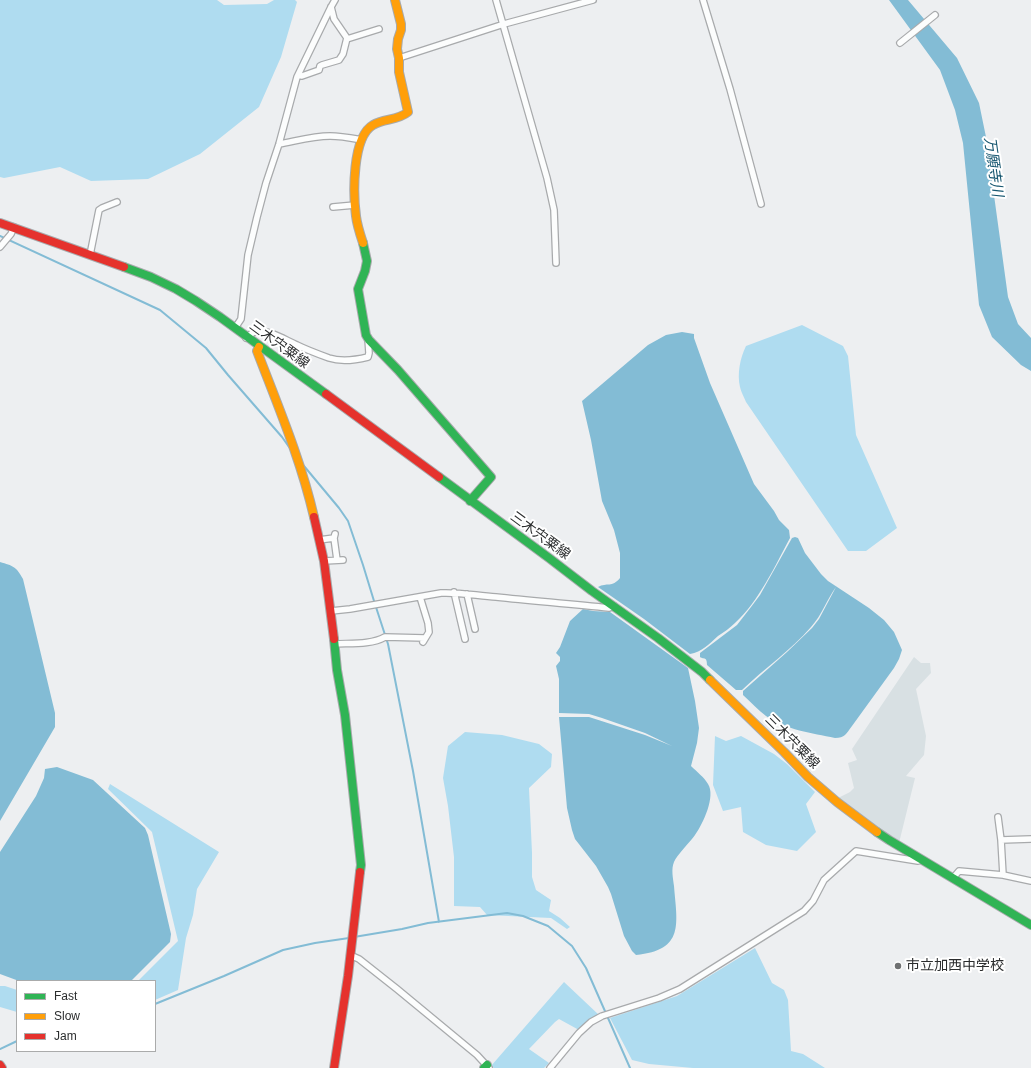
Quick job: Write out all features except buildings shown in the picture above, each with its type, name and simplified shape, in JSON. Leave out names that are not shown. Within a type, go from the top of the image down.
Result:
[{"type":"street","points":[[235,328],[241,319],[248,255],[257,217],[298,75],[330,7],[335,0]]},
{"type":"street","points":[[395,0],[401,24],[397,49],[399,58],[399,72],[408,112],[403,116],[374,124],[368,129],[360,143],[354,195],[356,216],[367,260],[365,271],[358,288],[366,335],[368,338],[442,420],[490,477],[470,500]]},
{"type":"street","points":[[496,0],[547,178],[554,210],[556,263]]},
{"type":"street","points":[[399,58],[504,24],[593,0]]},
{"type":"street","points":[[704,0],[761,204]]},
{"type":"street","points":[[298,75],[302,76],[318,70],[322,65],[339,60],[342,54],[347,38],[343,30],[334,19],[330,7]]},
{"type":"street","points":[[903,41],[935,15]]},
{"type":"street","points":[[347,39],[379,29]]},
{"type":"street","points":[[279,144],[330,136],[362,140]]},
{"type":"street","points":[[90,255],[99,210],[117,202]]},
{"type":"street","points":[[333,207],[355,205]]},
{"type":"street","name":"三木宍粟線","points":[[0,223],[151,277],[196,301],[470,500],[702,672],[808,777],[866,824],[922,860],[1031,925]]},
{"type":"street","points":[[0,247],[14,227]]},
{"type":"street","points":[[246,338],[257,331],[264,332],[275,335],[298,346],[330,358],[344,360],[368,357],[368,338]]},
{"type":"street","points":[[259,347],[257,351],[290,437],[309,494],[324,561],[337,670],[345,715],[361,865],[334,1068]]},
{"type":"street","points":[[319,540],[334,536],[340,560],[324,561]]},
{"type":"street","points":[[331,611],[454,592],[609,608],[614,606]]},
{"type":"street","points":[[454,592],[465,639]]},
{"type":"street","points":[[467,594],[475,629]]},
{"type":"street","points":[[334,644],[363,642],[390,637],[424,640],[428,632],[428,623],[420,597]]},
{"type":"street","points":[[998,817],[1003,875]]},
{"type":"street","points":[[1001,840],[1031,839]]},
{"type":"street","points":[[550,1068],[591,1022],[607,1015],[659,998],[680,988],[804,911],[813,901],[824,880],[856,852],[918,861],[922,860]]},
{"type":"street","points":[[953,878],[959,870],[1003,875],[1031,881]]},
{"type":"street","points":[[350,955],[359,959],[478,1055],[487,1067]]},
{"type":"shaded area","points":[[0,0],[217,0],[224,5],[267,4],[274,0],[295,0],[297,2],[281,57],[259,107],[200,154],[148,179],[91,181],[60,167],[4,178],[0,177]]},
{"type":"shaded area","points":[[889,0],[908,0],[957,58],[979,103],[986,137],[1008,297],[1018,324],[1031,338],[1031,371],[1021,365],[992,337],[979,305],[963,143],[955,110],[940,70]]},
{"type":"shaded area","points":[[802,325],[843,346],[848,356],[856,435],[897,528],[866,551],[848,551],[746,402],[740,389],[740,366],[746,346]]},
{"type":"shaded area","points":[[682,332],[694,334],[694,338],[710,383],[754,484],[779,520],[789,530],[790,538],[766,583],[744,614],[731,627],[705,647],[690,654],[644,619],[598,587],[612,584],[620,578],[620,553],[614,530],[602,501],[582,401],[648,345],[666,335]]},
{"type":"shaded area","points":[[792,538],[798,538],[805,553],[828,581],[869,608],[884,620],[894,632],[902,650],[894,668],[845,735],[841,737],[835,738],[808,733],[782,725],[766,716],[743,695],[743,691],[812,628],[819,619],[836,587],[811,627],[742,690],[736,690],[707,665],[706,659],[700,657],[700,653],[737,625],[760,595]]},
{"type":"shaded area","points":[[0,562],[14,567],[23,579],[55,713],[55,727],[0,821]]},
{"type":"shaded area","points":[[583,609],[610,612],[688,668],[699,728],[691,766],[704,779],[710,789],[710,803],[702,824],[673,865],[672,874],[676,912],[674,933],[670,941],[663,947],[652,952],[636,955],[632,951],[624,936],[608,887],[596,866],[575,839],[572,830],[567,808],[559,717],[589,717],[645,735],[672,746],[645,733],[589,714],[559,713],[559,679],[556,666],[560,661],[560,657],[556,653],[560,647],[570,621]]},
{"type":"shaded area","points":[[914,657],[921,663],[930,663],[931,673],[916,689],[926,736],[924,755],[906,776],[915,778],[899,843],[868,822],[838,798],[850,792],[854,788],[848,763],[857,760],[852,749]]},
{"type":"shaded area","points":[[465,732],[502,735],[539,744],[552,754],[551,767],[529,788],[532,877],[536,890],[551,900],[549,911],[570,927],[567,929],[551,918],[487,915],[480,907],[454,906],[454,857],[443,778],[448,746]]},
{"type":"shaded area","points":[[715,736],[726,741],[741,736],[774,754],[787,764],[815,792],[806,804],[816,832],[797,851],[766,845],[743,832],[741,807],[723,811],[713,785]]},
{"type":"shaded area","points":[[57,767],[93,780],[145,828],[148,835],[171,934],[170,942],[132,980],[16,980],[0,974],[0,852],[36,796],[44,778],[45,769]]},
{"type":"shaded area","points":[[110,784],[219,852],[197,889],[193,915],[186,938],[178,990],[156,1000],[156,980],[139,980],[178,941],[152,832],[108,789]]},
{"type":"shaded area","points":[[755,948],[772,983],[784,990],[788,1000],[791,1051],[803,1054],[825,1068],[693,1068],[649,1064],[632,1060],[610,1018],[677,996]]},
{"type":"shaded area","points":[[564,982],[599,1015],[590,1020],[579,1030],[559,1019],[555,1022],[529,1049],[549,1063],[544,1068],[494,1068],[491,1066]]},
{"type":"shaded area","points":[[0,986],[16,990],[16,1012],[0,1007]]},
{"type":"waterway","points":[[0,236],[160,310],[206,348],[289,447]]},
{"type":"waterway","points":[[304,466],[348,521],[388,644],[413,771],[439,922]]},
{"type":"waterway","points":[[354,937],[428,923],[507,913],[523,916],[548,926],[572,946],[586,968],[630,1068]]},
{"type":"waterway","points":[[156,1004],[283,950],[349,938]]},
{"type":"waterway","points":[[0,1049],[16,1041]]},
{"type":"traffic: fast","points":[[363,243],[367,261],[358,289],[366,335],[491,477],[470,501]]},
{"type":"traffic: fast","points":[[124,267],[151,277],[196,301],[326,394]]},
{"type":"traffic: fast","points":[[439,477],[592,591],[658,638],[710,680]]},
{"type":"traffic: fast","points":[[334,639],[337,670],[345,715],[361,865],[360,872]]},
{"type":"traffic: fast","points":[[877,832],[1031,925]]},
{"type":"traffic: fast","points":[[484,1068],[487,1065]]},
{"type":"traffic: slow","points":[[363,243],[356,219],[354,194],[356,167],[361,141],[366,131],[373,125],[399,117],[408,112],[399,72],[399,58],[397,49],[401,24],[395,0]]},
{"type":"traffic: slow","points":[[259,347],[257,351],[296,454],[314,517]]},
{"type":"traffic: slow","points":[[710,680],[808,777],[837,802],[877,832]]},
{"type":"traffic: jam","points":[[0,223],[124,267]]},
{"type":"traffic: jam","points":[[326,394],[439,477]]},
{"type":"traffic: jam","points":[[314,517],[324,561],[334,639]]},
{"type":"traffic: jam","points":[[334,1068],[348,976],[360,872]]},
{"type":"place","name":"市立加西中学校","points":[[898,966]]},
{"type":"water label","name":"万願寺川","points":[[993,167]]}]
